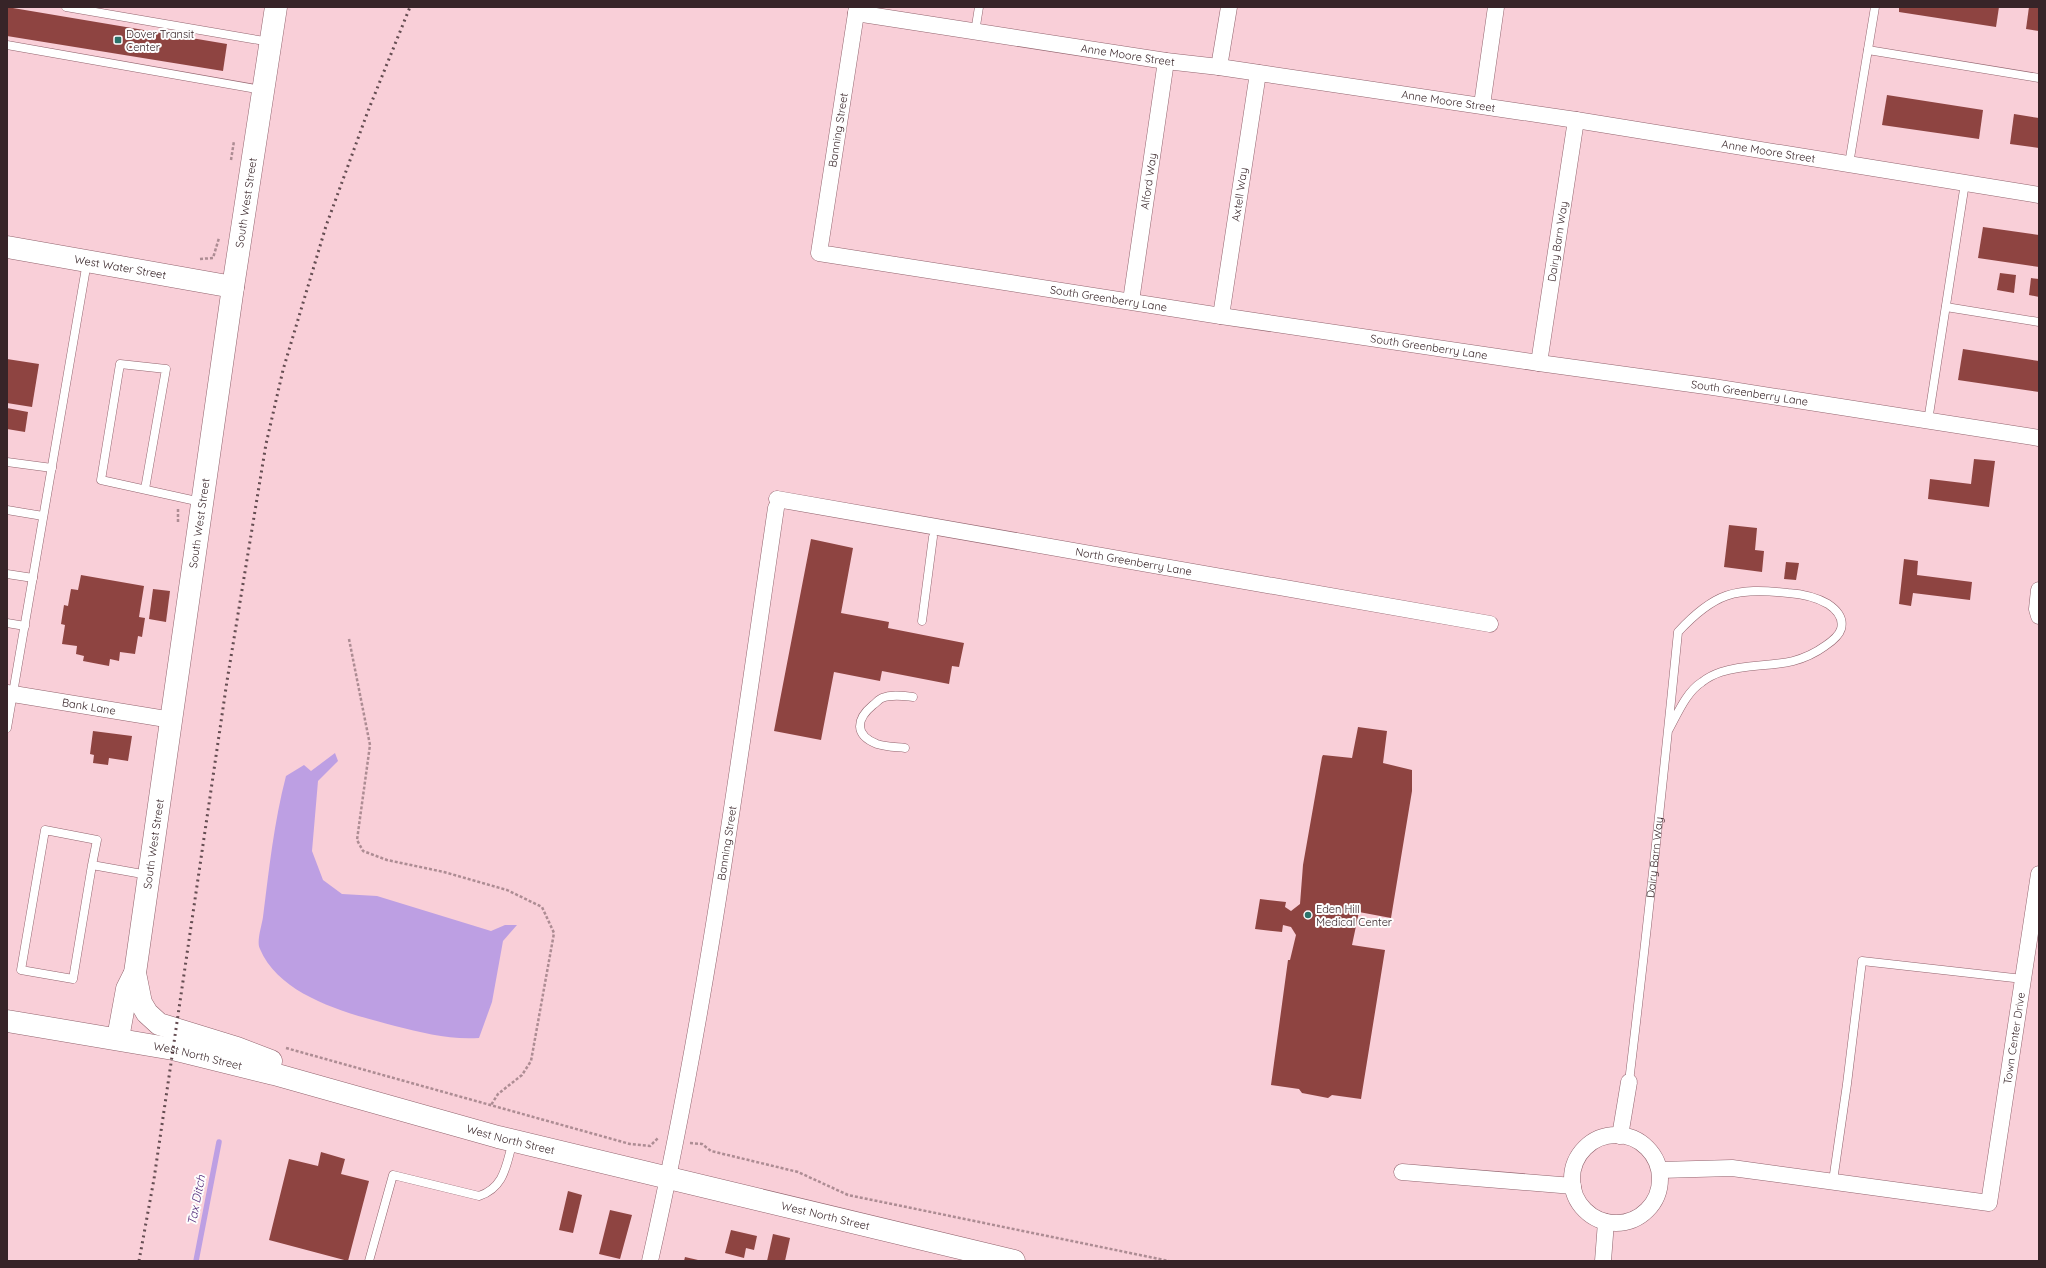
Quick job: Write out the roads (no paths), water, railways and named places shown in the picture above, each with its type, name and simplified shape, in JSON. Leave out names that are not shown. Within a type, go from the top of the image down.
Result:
[{"type":"main road","name":"South West Street","points":[[118,1038],[127,989],[135,973],[148,875],[172,720],[232,287],[276,7]]},
{"type":"main road","name":"West Water Street","points":[[7,247],[232,287]]},
{"type":"main road","points":[[135,973],[141,1003],[147,1013],[158,1024],[265,1059],[347,1095]]},
{"type":"main road","name":"West North Street","points":[[7,1021],[118,1038],[173,1049],[513,1141],[669,1177],[1014,1261]]},
{"type":"street","points":[[1219,67],[1229,7]]},
{"type":"street","points":[[1482,106],[1496,7]]},
{"type":"street","name":"Anne Moore Street","points":[[857,10],[975,32],[1576,120],[2039,195]]},
{"type":"street","name":"Banning Street","points":[[819,253],[857,10]]},
{"type":"street","name":"Alford Way","points":[[1131,301],[1166,61]]},
{"type":"street","name":"Axtell Way","points":[[1221,316],[1258,73]]},
{"type":"street","name":"Dairy Barn Way","points":[[1539,363],[1576,120]]},
{"type":"street","name":"South Greenberry Lane","points":[[819,253],[1221,316],[1713,387],[2039,438]]},
{"type":"street","name":"Banning Street","points":[[650,1261],[669,1177],[719,899],[777,504]]},
{"type":"street","name":"North Greenberry Lane","points":[[777,504],[1490,624]]},
{"type":"street","points":[[2039,590],[2037,609],[2039,616]]},
{"type":"street","name":"Bank Lane","points":[[10,693],[172,720]]},
{"type":"street","name":"Town Center Drive","points":[[1833,1182],[1989,1203],[2039,874]]},
{"type":"street","points":[[1620,1136],[1629,1082]]},
{"type":"street","points":[[1607,1136],[1620,1136],[1637,1140],[1645,1146],[1656,1161],[1660,1170],[1659,1192],[1654,1202],[1647,1211],[1638,1218],[1628,1222],[1606,1222],[1588,1213],[1580,1205],[1573,1186],[1572,1175],[1575,1164],[1587,1146],[1607,1136]]},
{"type":"street","points":[[1660,1170],[1732,1168],[1833,1182]]},
{"type":"street","points":[[1402,1172],[1573,1186]]},
{"type":"street","points":[[1603,1261],[1606,1222]]},
{"type":"lane","points":[[66,7],[270,42]]},
{"type":"lane","points":[[975,32],[979,7]]},
{"type":"lane","points":[[1849,164],[1875,7]]},
{"type":"lane","points":[[7,45],[263,90]]},
{"type":"lane","points":[[1868,50],[2039,78]]},
{"type":"lane","points":[[1928,421],[1966,183]]},
{"type":"lane","points":[[7,728],[10,693],[33,578],[87,261]]},
{"type":"lane","points":[[1946,307],[2039,322]]},
{"type":"lane","points":[[145,489],[166,369],[120,364],[101,480],[202,503]]},
{"type":"lane","points":[[7,462],[52,468]]},
{"type":"lane","points":[[7,510],[43,516]]},
{"type":"lane","points":[[922,622],[933,537]]},
{"type":"lane","points":[[7,574],[33,578]]},
{"type":"lane","name":"Dairy Barn Way","points":[[1629,1082],[1678,632],[1707,604],[1721,597],[1738,593],[1776,592],[1801,594],[1818,598],[1830,605],[1839,614],[1843,622],[1840,631],[1836,637],[1815,653],[1793,662],[1721,672],[1701,682],[1686,699],[1668,731]]},
{"type":"lane","points":[[7,623],[24,626]]},
{"type":"lane","points":[[905,748],[877,744],[864,735],[859,727],[860,719],[865,712],[881,698],[894,696],[913,697]]},
{"type":"lane","points":[[45,830],[97,840],[92,865],[73,979],[21,970],[45,830]]},
{"type":"lane","points":[[92,865],[148,875]]},
{"type":"lane","points":[[1833,1182],[1862,961],[2023,979]]},
{"type":"lane","points":[[369,1261],[393,1175],[479,1196],[490,1192],[498,1186],[513,1141]]},
{"type":"waterway","name":"Tax Ditch","points":[[196,1261],[219,1142]]},
{"type":"railway","points":[[139,1261],[154,1179],[227,681],[266,444],[283,370],[326,226],[368,111],[410,7]]},
{"type":"place","name":"Dover Transit Center","points":[[118,40]]},
{"type":"place","name":"Eden Hill Medical Center","points":[[1308,915]]}]
